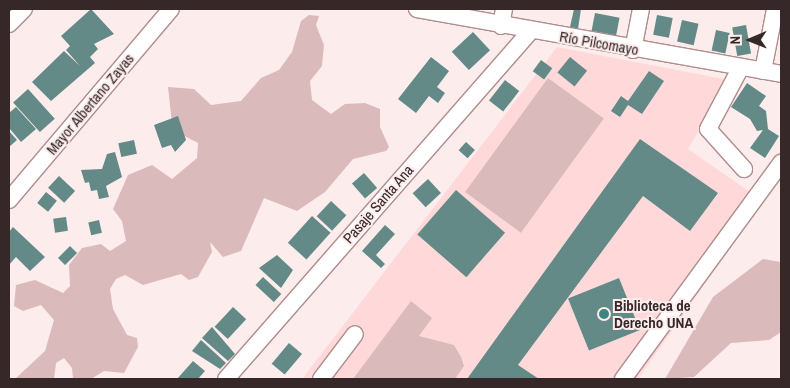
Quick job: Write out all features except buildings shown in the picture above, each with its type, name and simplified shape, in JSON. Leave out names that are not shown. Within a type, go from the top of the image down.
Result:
[{"type":"street","points":[[9,24],[24,9]]},
{"type":"street","name":"Mayor Albertano Zayas","points":[[9,200],[171,9]]},
{"type":"street","name":"Río Pilcomayo","points":[[417,9],[634,50],[781,74]]},
{"type":"street","points":[[501,26],[504,9]]},
{"type":"street","points":[[634,50],[641,9]]},
{"type":"street","points":[[763,70],[775,9]]},
{"type":"street","name":"Pasaje Santa Ana","points":[[226,379],[531,31]]},
{"type":"street","points":[[741,67],[708,129],[744,170]]},
{"type":"street","points":[[624,379],[781,163]]},
{"type":"street","points":[[321,379],[355,334]]},
{"type":"shaded area","points":[[309,15],[319,16],[316,25],[324,45],[322,66],[310,81],[312,100],[331,114],[345,104],[365,103],[380,109],[380,127],[389,147],[386,151],[353,159],[325,192],[297,211],[264,198],[241,251],[223,257],[210,242],[212,252],[198,277],[189,280],[181,274],[143,285],[125,275],[116,279],[110,289],[113,309],[127,335],[137,338],[138,347],[124,373],[104,371],[91,379],[73,379],[72,368],[64,358],[56,363],[54,379],[15,379],[45,351],[54,320],[41,305],[23,311],[14,306],[16,285],[35,280],[63,293],[70,286],[69,265],[82,248],[101,244],[110,251],[126,241],[122,221],[113,209],[128,175],[152,165],[172,179],[197,158],[198,143],[177,132],[172,123],[168,87],[194,89],[211,105],[241,101],[261,78],[279,70],[292,52],[301,21]]},
{"type":"shaded area","points":[[557,47],[729,80],[688,149],[763,201],[638,379],[302,379]]},
{"type":"shaded area","points":[[548,78],[604,119],[521,233],[465,192]]},
{"type":"shaded area","points":[[763,259],[781,262],[781,332],[769,340],[731,343],[694,377],[665,379],[713,297]]},
{"type":"shaded area","points":[[411,301],[432,318],[419,336],[454,345],[461,357],[464,366],[455,379],[353,379]]},
{"type":"place","name":"Biblioteca de Derecho UNA","points":[[604,314]]}]
